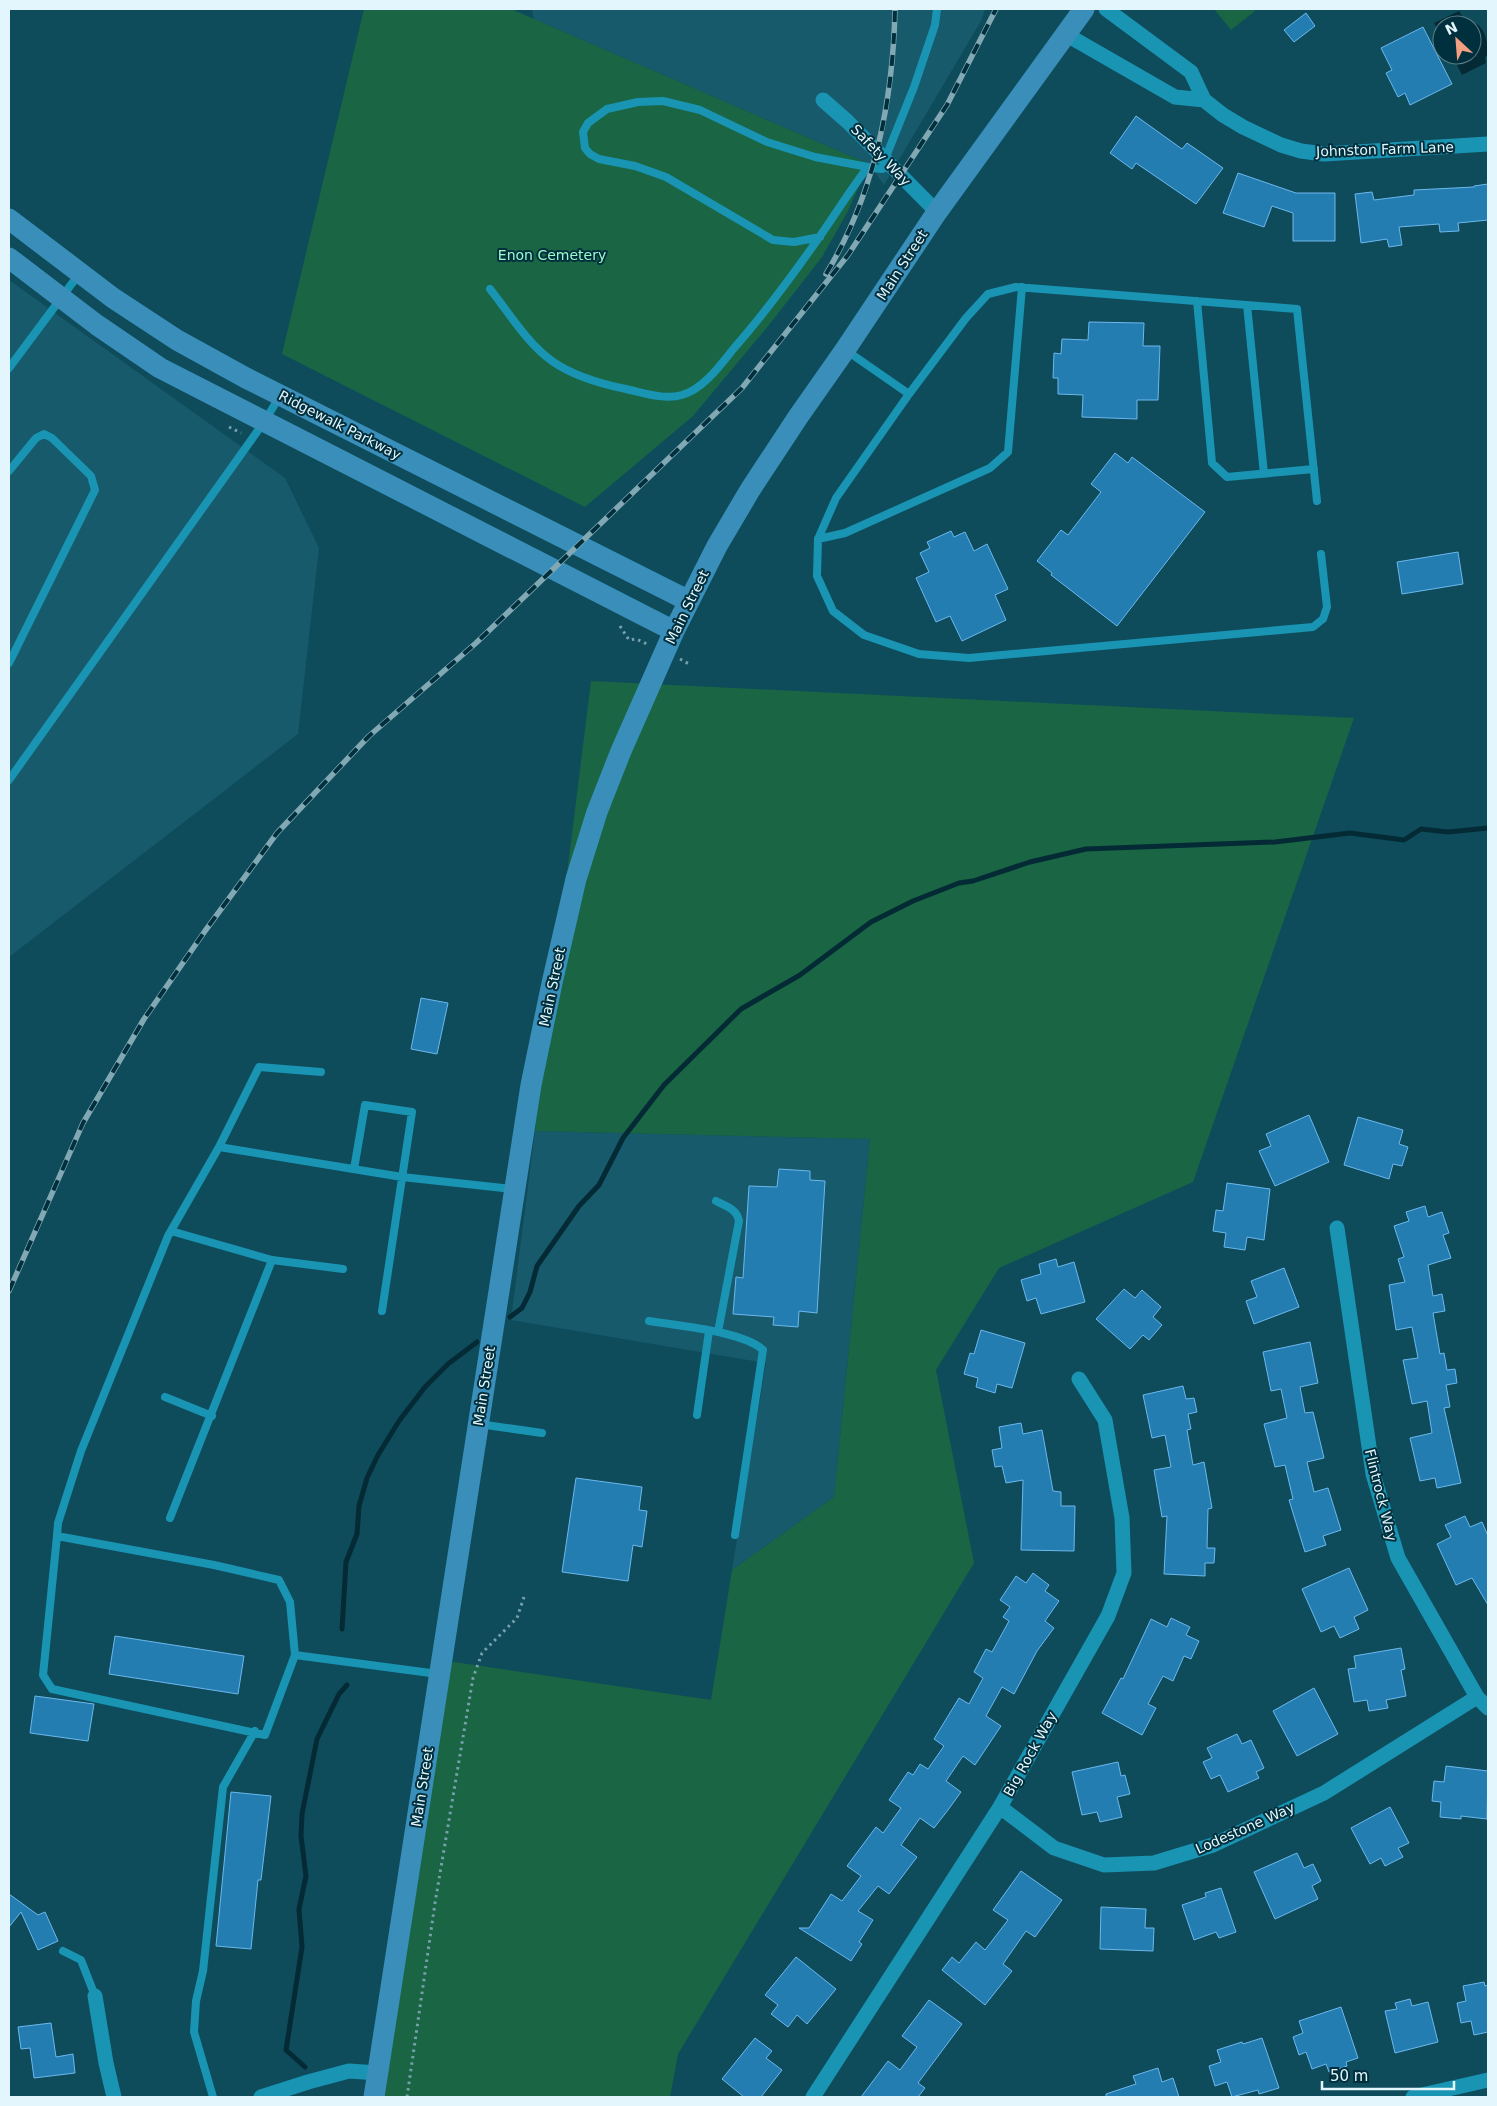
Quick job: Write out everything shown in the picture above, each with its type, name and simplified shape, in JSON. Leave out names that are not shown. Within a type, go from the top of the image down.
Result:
[{"type":"main road","name":"Main Street","points":[[374,2097],[533,1075],[576,879],[608,786],[674,631],[716,546],[798,417],[846,350],[937,212],[1084,9]]},
{"type":"main road","name":"Ridgewalk Parkway","points":[[9,219],[113,298],[177,340],[281,395],[689,601]]},
{"type":"main road","points":[[9,258],[97,325],[160,368],[674,631]]},
{"type":"street","points":[[1106,9],[1191,72],[1204,100]]},
{"type":"street","name":"Johnston Farm Lane","points":[[1067,35],[1175,96],[1204,100],[1243,127],[1263,138],[1301,151],[1332,154],[1488,144]]},
{"type":"street","name":"Safety Way","points":[[823,100],[848,122],[937,212]]},
{"type":"street","name":"Flintrock Way","points":[[1337,1228],[1373,1474],[1398,1558],[1483,1702]]},
{"type":"street","name":"Big Rock Way","points":[[813,2097],[1000,1807],[1108,1616],[1124,1573],[1122,1518],[1105,1420],[1079,1379]]},
{"type":"street","name":"Lodestone Way","points":[[1000,1807],[1054,1848],[1104,1865],[1154,1864],[1213,1845],[1324,1793],[1483,1702]]},
{"type":"street","points":[[94,1996],[114,2097]]},
{"type":"street","points":[[262,2097],[349,2071],[378,2073]]},
{"type":"street","points":[[1413,2097],[1488,2080]]},
{"type":"lane","points":[[820,237],[794,242],[773,240],[666,177],[635,166],[600,160],[585,148],[583,132],[588,123],[607,109],[638,102],[663,101],[700,110],[767,142],[815,156],[882,170],[888,163],[914,87],[934,25],[937,9]]},
{"type":"lane","points":[[490,289],[540,350],[569,371],[610,386],[658,396],[682,395],[692,390],[718,367],[768,307],[820,237],[854,184],[868,168]]},
{"type":"lane","points":[[9,368],[80,273]]},
{"type":"lane","points":[[1317,501],[1297,309],[1016,287],[988,294],[966,318],[909,394],[836,498],[818,539],[817,576],[833,611],[864,635],[919,654],[969,658],[1313,626],[1323,619],[1327,607],[1321,554]]},
{"type":"lane","points":[[818,539],[845,534],[990,468],[1008,452],[1022,287]]},
{"type":"lane","points":[[1197,301],[1212,463],[1227,477],[1314,469]]},
{"type":"lane","points":[[1247,305],[1264,474]]},
{"type":"lane","points":[[846,350],[909,394]]},
{"type":"lane","points":[[10,776],[264,422],[281,395]]},
{"type":"lane","points":[[9,471],[36,438],[44,434],[52,438],[91,476],[95,490],[9,663]]},
{"type":"lane","points":[[57,1536],[214,1565],[279,1580],[290,1602],[295,1654],[265,1735],[255,1731],[52,1689],[43,1675],[58,1523],[80,1451],[171,1231],[219,1147],[259,1066],[321,1072]]},
{"type":"lane","points":[[354,1169],[365,1105],[412,1112],[382,1311]]},
{"type":"lane","points":[[219,1147],[402,1177],[515,1189]]},
{"type":"lane","points":[[716,1201],[732,1209],[738,1216],[739,1221],[718,1332]]},
{"type":"lane","points":[[171,1231],[272,1260],[343,1269]]},
{"type":"lane","points":[[170,1518],[212,1416],[272,1260]]},
{"type":"lane","points":[[648,1322],[718,1332],[756,1343],[763,1350],[735,1535]]},
{"type":"lane","points":[[697,1415],[709,1331]]},
{"type":"lane","points":[[165,1397],[212,1416]]},
{"type":"lane","points":[[478,1424],[542,1433]]},
{"type":"lane","points":[[295,1654],[440,1674]]},
{"type":"lane","points":[[213,2097],[194,2032],[196,2001],[204,1971],[223,1787],[255,1731]]},
{"type":"lane","points":[[63,1951],[81,1960],[94,1996]]},
{"type":"path","points":[[407,2097],[435,1903],[473,1678],[482,1653],[517,1618],[525,1594]]},
{"type":"shaded area","points":[[532,9],[985,9],[981,21],[884,185],[869,164],[534,19]]},
{"type":"shaded area","points":[[1459,11],[1462,15],[1451,15]]},
{"type":"shaded area","points":[[1482,29],[1487,43],[1488,54],[1485,58],[1486,63],[1482,65]]},
{"type":"shaded area","points":[[1457,65],[1482,65],[1462,75]]},
{"type":"shaded area","points":[[9,280],[285,478],[319,548],[298,734],[9,957]]},
{"type":"shaded area","points":[[535,1131],[870,1139],[834,1497],[732,1570],[766,1363],[511,1320]]},
{"type":"green space","name":"Enon Cemetery","points":[[364,9],[511,9],[869,164],[847,213],[822,257],[769,325],[693,416],[585,507],[282,354]]},
{"type":"green space","points":[[1214,9],[1253,9],[1255,11],[1231,30]]},
{"type":"green space","points":[[591,681],[1354,718],[1193,1182],[999,1268],[936,1370],[974,1563],[678,2054],[670,2097],[384,2097],[447,1661],[711,1700],[732,1570],[834,1497],[870,1139],[535,1131]]},
{"type":"building","points":[[1306,13],[1315,26],[1294,42],[1284,30]]},
{"type":"building","points":[[1423,27],[1432,45],[1432,65],[1442,65],[1452,84],[1410,105],[1405,93],[1398,97],[1386,73],[1392,70],[1381,48]]},
{"type":"building","points":[[1136,116],[1182,149],[1187,143],[1223,168],[1196,204],[1136,163],[1132,169],[1110,153]]},
{"type":"building","points":[[1238,173],[1296,193],[1335,193],[1335,241],[1293,241],[1293,213],[1272,206],[1264,227],[1223,213]]},
{"type":"building","points":[[1488,184],[1488,220],[1458,223],[1459,231],[1440,232],[1439,224],[1399,227],[1402,245],[1389,247],[1387,239],[1361,243],[1355,194],[1372,192],[1374,200],[1414,195],[1414,190],[1474,187]]},
{"type":"building","points":[[1089,322],[1144,323],[1143,346],[1160,346],[1158,400],[1137,400],[1137,419],[1082,417],[1083,395],[1058,394],[1058,378],[1053,378],[1054,353],[1061,354],[1062,339],[1088,340]]},
{"type":"building","points":[[1115,453],[1128,463],[1132,457],[1205,512],[1117,626],[1051,575],[1052,573],[1037,561],[1061,530],[1068,535],[1101,492],[1091,484]]},
{"type":"building","points":[[951,531],[954,537],[965,532],[974,551],[987,544],[1008,589],[995,595],[1006,620],[962,641],[950,616],[936,622],[916,578],[929,572],[920,553],[930,548],[927,542]]},
{"type":"building","points":[[1458,552],[1463,584],[1402,594],[1397,562]]},
{"type":"building","points":[[421,998],[448,1003],[437,1054],[411,1049]]},
{"type":"building","points":[[1309,1115],[1329,1162],[1275,1186],[1259,1151],[1271,1146],[1266,1134]]},
{"type":"building","points":[[1358,1117],[1403,1130],[1399,1144],[1408,1147],[1402,1166],[1393,1164],[1389,1179],[1344,1165]]},
{"type":"building","points":[[779,1169],[810,1171],[810,1180],[825,1181],[817,1313],[799,1311],[798,1327],[773,1325],[774,1317],[733,1314],[736,1277],[743,1278],[749,1186],[777,1187]]},
{"type":"building","points":[[1227,1183],[1270,1189],[1264,1240],[1247,1237],[1245,1250],[1224,1247],[1226,1233],[1213,1231],[1216,1210],[1223,1211]]},
{"type":"building","points":[[1425,1206],[1428,1217],[1442,1212],[1449,1233],[1443,1235],[1451,1258],[1428,1265],[1433,1296],[1442,1294],[1445,1311],[1433,1313],[1440,1354],[1444,1353],[1447,1370],[1455,1369],[1457,1383],[1446,1385],[1450,1407],[1444,1408],[1461,1483],[1437,1488],[1435,1478],[1420,1481],[1410,1438],[1432,1433],[1427,1401],[1412,1404],[1403,1360],[1418,1358],[1412,1327],[1396,1330],[1389,1285],[1405,1282],[1398,1259],[1404,1257],[1394,1226],[1409,1221],[1406,1212]]},
{"type":"building","points":[[1056,1259],[1058,1267],[1074,1262],[1085,1302],[1041,1314],[1036,1298],[1027,1301],[1021,1280],[1041,1274],[1039,1264]]},
{"type":"building","points":[[1284,1268],[1299,1307],[1254,1324],[1246,1301],[1257,1297],[1251,1281]]},
{"type":"building","points":[[1124,1289],[1135,1298],[1142,1290],[1161,1307],[1153,1317],[1162,1325],[1149,1340],[1143,1335],[1130,1349],[1096,1319]]},
{"type":"building","points":[[981,1330],[1025,1343],[1012,1388],[997,1384],[995,1393],[976,1387],[978,1378],[964,1374],[970,1353],[974,1354]]},
{"type":"building","points":[[1310,1342],[1318,1383],[1300,1387],[1305,1413],[1313,1412],[1324,1458],[1307,1462],[1314,1492],[1328,1488],[1341,1530],[1323,1536],[1326,1545],[1305,1552],[1289,1500],[1293,1499],[1285,1465],[1275,1467],[1264,1424],[1287,1418],[1281,1389],[1271,1391],[1263,1352]]},
{"type":"building","points":[[1183,1386],[1186,1399],[1194,1398],[1197,1412],[1188,1414],[1191,1429],[1187,1430],[1193,1465],[1204,1462],[1212,1508],[1208,1509],[1207,1548],[1215,1548],[1214,1563],[1205,1563],[1205,1576],[1164,1574],[1167,1516],[1162,1517],[1154,1470],[1171,1467],[1165,1435],[1152,1438],[1143,1395]]},
{"type":"building","points":[[1021,1423],[1023,1434],[1042,1430],[1053,1491],[1061,1492],[1061,1506],[1075,1506],[1074,1551],[1021,1550],[1023,1480],[1006,1483],[1002,1466],[995,1467],[992,1450],[1002,1448],[999,1427]]},
{"type":"building","points":[[576,1478],[642,1487],[639,1510],[647,1511],[642,1547],[633,1545],[628,1581],[562,1572]]},
{"type":"building","points":[[1465,1516],[1470,1527],[1482,1522],[1488,1536],[1488,1605],[1472,1578],[1456,1585],[1437,1544],[1451,1537],[1445,1525]]},
{"type":"building","points":[[1349,1568],[1368,1610],[1354,1617],[1359,1629],[1340,1638],[1334,1626],[1321,1632],[1302,1589]]},
{"type":"building","points":[[1033,1573],[1049,1585],[1045,1591],[1059,1601],[1045,1621],[1054,1628],[1037,1651],[1014,1694],[1002,1687],[986,1716],[1001,1726],[975,1765],[963,1756],[946,1781],[961,1792],[934,1828],[920,1818],[901,1845],[917,1857],[889,1894],[878,1886],[858,1911],[873,1920],[859,1942],[862,1944],[851,1961],[799,1928],[809,1928],[831,1894],[842,1901],[861,1876],[847,1866],[876,1827],[883,1833],[901,1808],[889,1800],[908,1772],[913,1775],[920,1764],[928,1769],[944,1746],[934,1739],[959,1698],[969,1704],[983,1678],[974,1672],[986,1649],[992,1652],[1009,1621],[1003,1617],[1010,1607],[1000,1600],[1016,1576],[1026,1583]]},
{"type":"building","points":[[1171,1618],[1190,1627],[1186,1635],[1199,1641],[1191,1659],[1184,1656],[1173,1681],[1163,1676],[1148,1704],[1156,1708],[1142,1735],[1102,1713],[1121,1678],[1123,1679],[1151,1619],[1167,1627]]},
{"type":"building","points":[[115,1636],[244,1656],[238,1694],[109,1674]]},
{"type":"building","points":[[1401,1648],[1405,1669],[1401,1670],[1406,1696],[1386,1700],[1388,1708],[1369,1711],[1367,1700],[1354,1702],[1348,1669],[1356,1668],[1354,1656]]},
{"type":"building","points":[[1314,1688],[1338,1734],[1297,1756],[1273,1711]]},
{"type":"building","points":[[35,1696],[94,1704],[88,1741],[30,1733]]},
{"type":"building","points":[[1237,1734],[1242,1744],[1251,1740],[1264,1768],[1256,1772],[1259,1778],[1228,1792],[1220,1775],[1211,1779],[1203,1762],[1212,1758],[1207,1748]]},
{"type":"building","points":[[1118,1762],[1121,1776],[1125,1775],[1130,1794],[1117,1797],[1122,1817],[1100,1822],[1097,1812],[1082,1815],[1072,1772]]},
{"type":"building","points":[[1446,1766],[1488,1771],[1487,1819],[1461,1816],[1461,1819],[1440,1817],[1441,1802],[1432,1801],[1434,1781],[1444,1782]]},
{"type":"building","points":[[231,1792],[271,1796],[261,1880],[258,1880],[251,1949],[216,1946]]},
{"type":"building","points":[[1390,1807],[1409,1843],[1398,1848],[1403,1857],[1385,1866],[1381,1858],[1370,1864],[1351,1828]]},
{"type":"building","points":[[1297,1853],[1304,1868],[1313,1864],[1321,1881],[1312,1886],[1318,1899],[1275,1919],[1254,1872]]},
{"type":"building","points":[[1021,1871],[1062,1900],[1035,1937],[1026,1931],[1003,1964],[1012,1971],[985,2005],[942,1970],[952,1957],[959,1963],[976,1942],[985,1950],[1008,1920],[993,1910]]},
{"type":"building","points":[[1221,1888],[1236,1932],[1219,1938],[1216,1932],[1194,1940],[1182,1905],[1206,1897],[1205,1893]]},
{"type":"building","points":[[9,1894],[38,1915],[45,1912],[58,1941],[38,1950],[21,1912],[9,1927]]},
{"type":"building","points":[[1101,1907],[1146,1909],[1145,1928],[1154,1928],[1153,1951],[1100,1949]]},
{"type":"building","points":[[796,1957],[836,1989],[807,2024],[797,2015],[788,2027],[771,2014],[778,2005],[765,1995]]},
{"type":"building","points":[[1484,1982],[1485,1986],[1488,1985],[1488,2032],[1474,2035],[1471,2021],[1461,2023],[1457,2003],[1466,2001],[1463,1986]]},
{"type":"building","points":[[1410,1999],[1412,2006],[1428,2002],[1438,2042],[1395,2053],[1385,2011],[1397,2009],[1395,2003]]},
{"type":"building","points":[[929,2000],[962,2024],[918,2083],[925,2088],[918,2097],[861,2097],[888,2061],[900,2070],[917,2047],[902,2036]]},
{"type":"building","points":[[1341,2007],[1358,2058],[1346,2062],[1347,2066],[1329,2072],[1326,2064],[1312,2069],[1306,2052],[1299,2055],[1293,2037],[1303,2033],[1299,2021]]},
{"type":"building","points":[[51,2023],[56,2057],[73,2054],[75,2073],[34,2078],[30,2048],[21,2049],[18,2027]]},
{"type":"building","points":[[755,2038],[772,2051],[766,2058],[782,2070],[761,2097],[744,2097],[722,2079]]},
{"type":"building","points":[[1262,2038],[1279,2088],[1259,2094],[1258,2090],[1232,2097],[1227,2082],[1215,2086],[1209,2066],[1221,2062],[1217,2050]]},
{"type":"building","points":[[1158,2068],[1162,2082],[1173,2078],[1179,2097],[1106,2097],[1106,2094],[1136,2084],[1133,2076]]},
{"type":"waterway","points":[[510,1317],[522,1308],[530,1292],[537,1266],[579,1206],[599,1185],[623,1138],[664,1085],[741,1009],[800,975],[871,922],[913,901],[959,883],[973,881],[1030,862],[1086,849],[1275,842],[1350,833],[1404,840],[1421,829],[1448,832],[1488,828]]},
{"type":"waterway","points":[[342,1629],[346,1562],[357,1534],[359,1506],[367,1478],[378,1455],[399,1421],[425,1387],[448,1364],[477,1342]]},
{"type":"waterway","points":[[305,2067],[286,2050],[302,1947],[299,1909],[306,1876],[301,1836],[302,1814],[317,1739],[339,1694],[347,1685]]},
{"type":"railway","points":[[826,274],[857,212],[878,146],[890,78],[895,9]]},
{"type":"railway","points":[[9,1291],[83,1123],[144,1019],[205,931],[277,833],[369,736],[476,643],[742,388],[848,255],[947,105],[996,9]]}]
